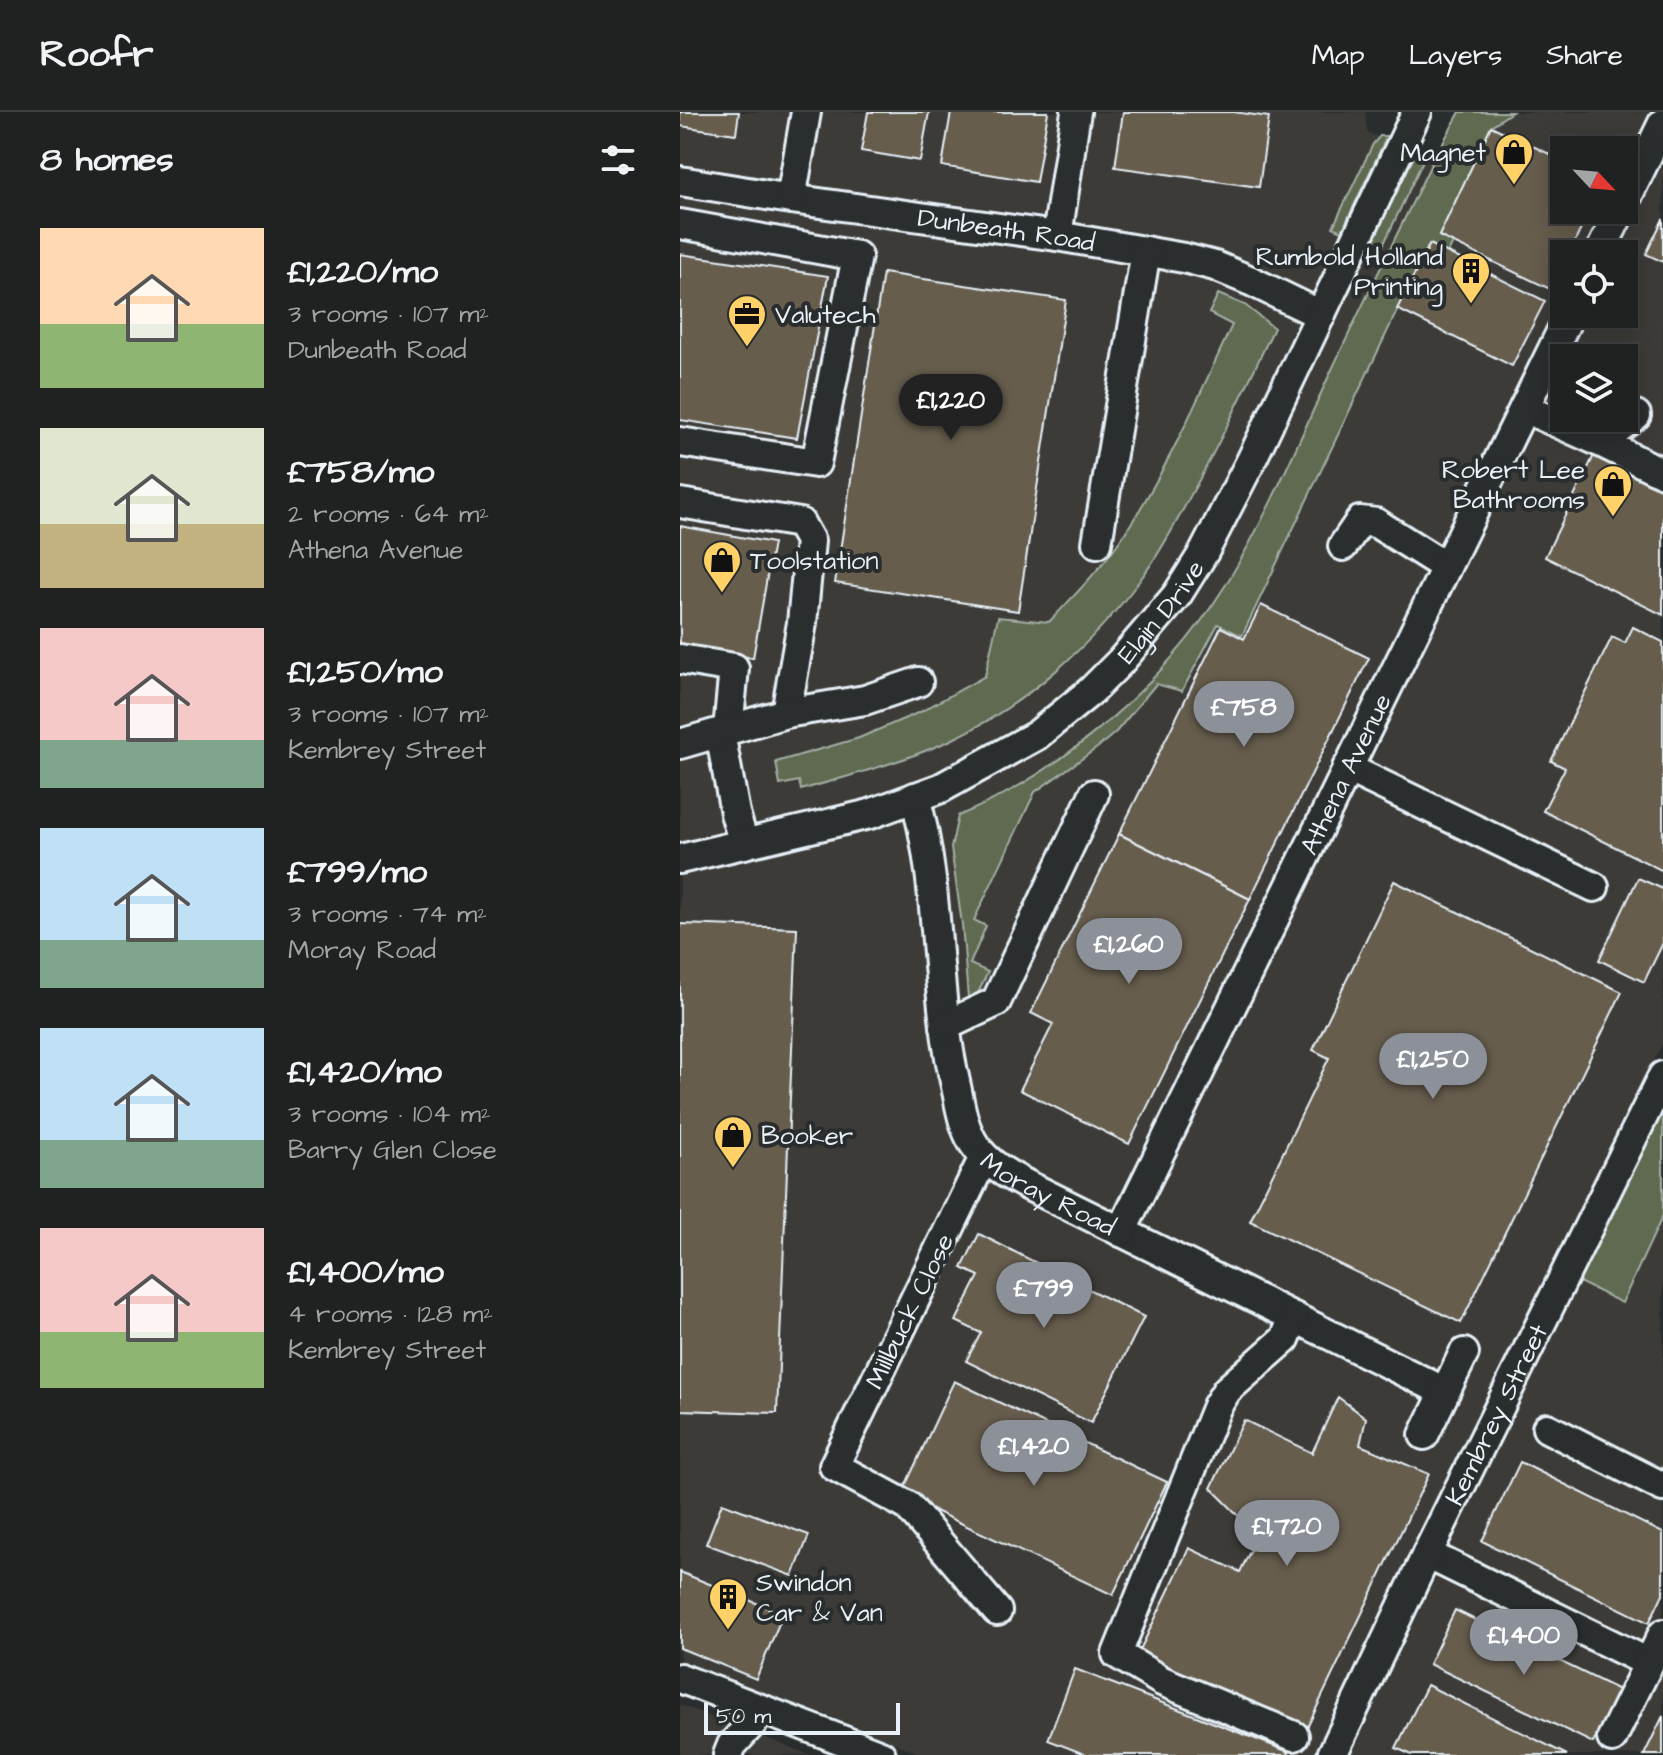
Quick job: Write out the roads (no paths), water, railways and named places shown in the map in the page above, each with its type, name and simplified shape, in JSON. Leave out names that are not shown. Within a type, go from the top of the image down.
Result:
[{"type":"street","points":[[791,199],[806,112]]},
{"type":"street","points":[[1057,236],[1076,112]]},
{"type":"street","name":"Elgin Drive","points":[[680,859],[870,814],[941,788],[1037,735],[1091,691],[1120,662],[1177,595],[1204,552],[1251,461],[1415,113]]},
{"type":"street","points":[[1638,174],[1663,123]]},
{"type":"street","name":"Dunbeath Road","points":[[680,181],[1057,236],[1184,258],[1254,274],[1321,315]]},
{"type":"street","points":[[680,224],[857,256],[816,463],[680,442]]},
{"type":"street","points":[[1097,543],[1146,251]]},
{"type":"street","name":"Athena Avenue","points":[[1121,1232],[1563,328]]},
{"type":"street","points":[[1524,408],[1663,473]]},
{"type":"street","points":[[1598,441],[1613,432]]},
{"type":"street","points":[[680,503],[800,523],[810,541],[802,623],[786,713]]},
{"type":"street","points":[[1343,546],[1360,521],[1376,523],[1446,567]]},
{"type":"street","points":[[680,659],[734,668],[724,731],[735,813],[744,844]]},
{"type":"street","points":[[680,744],[786,713],[865,700],[918,682]]},
{"type":"street","points":[[1347,768],[1594,887]]},
{"type":"street","points":[[945,1026],[996,1002],[1094,794]]},
{"type":"street","name":"Moray Road","points":[[915,797],[923,823],[948,1052],[964,1121],[972,1141],[984,1157],[1006,1174],[1445,1392]]},
{"type":"street","name":"Kembrey Street","points":[[1332,1755],[1427,1554],[1663,1076]]},
{"type":"street","name":"Millbuck Close","points":[[984,1157],[834,1466],[908,1506],[997,1611]]},
{"type":"street","points":[[1294,1317],[1285,1339],[1227,1390],[1217,1406],[1117,1654],[1162,1681],[1294,1736]]},
{"type":"street","points":[[1424,1435],[1464,1353]]},
{"type":"street","points":[[1547,1428],[1663,1487]]},
{"type":"street","points":[[1427,1554],[1649,1663]]},
{"type":"street","points":[[1612,1738],[1663,1634]]},
{"type":"street","points":[[680,1678],[881,1755]]},
{"type":"street","points":[[728,1755],[732,1745],[764,1710]]},
{"type":"place","name":"Magnet","points":[[1514,186]]},
{"type":"place","name":"Rumbold Holland Printing","points":[[1471,305]]},
{"type":"place","name":"Valutech","points":[[747,348]]},
{"type":"place","name":"Robert Lee Bathrooms","points":[[1613,518]]},
{"type":"place","name":"Toolstation","points":[[722,594]]},
{"type":"place","name":"Booker","points":[[733,1169]]},
{"type":"place","name":"Swindon Car & Van","points":[[728,1631]]}]
